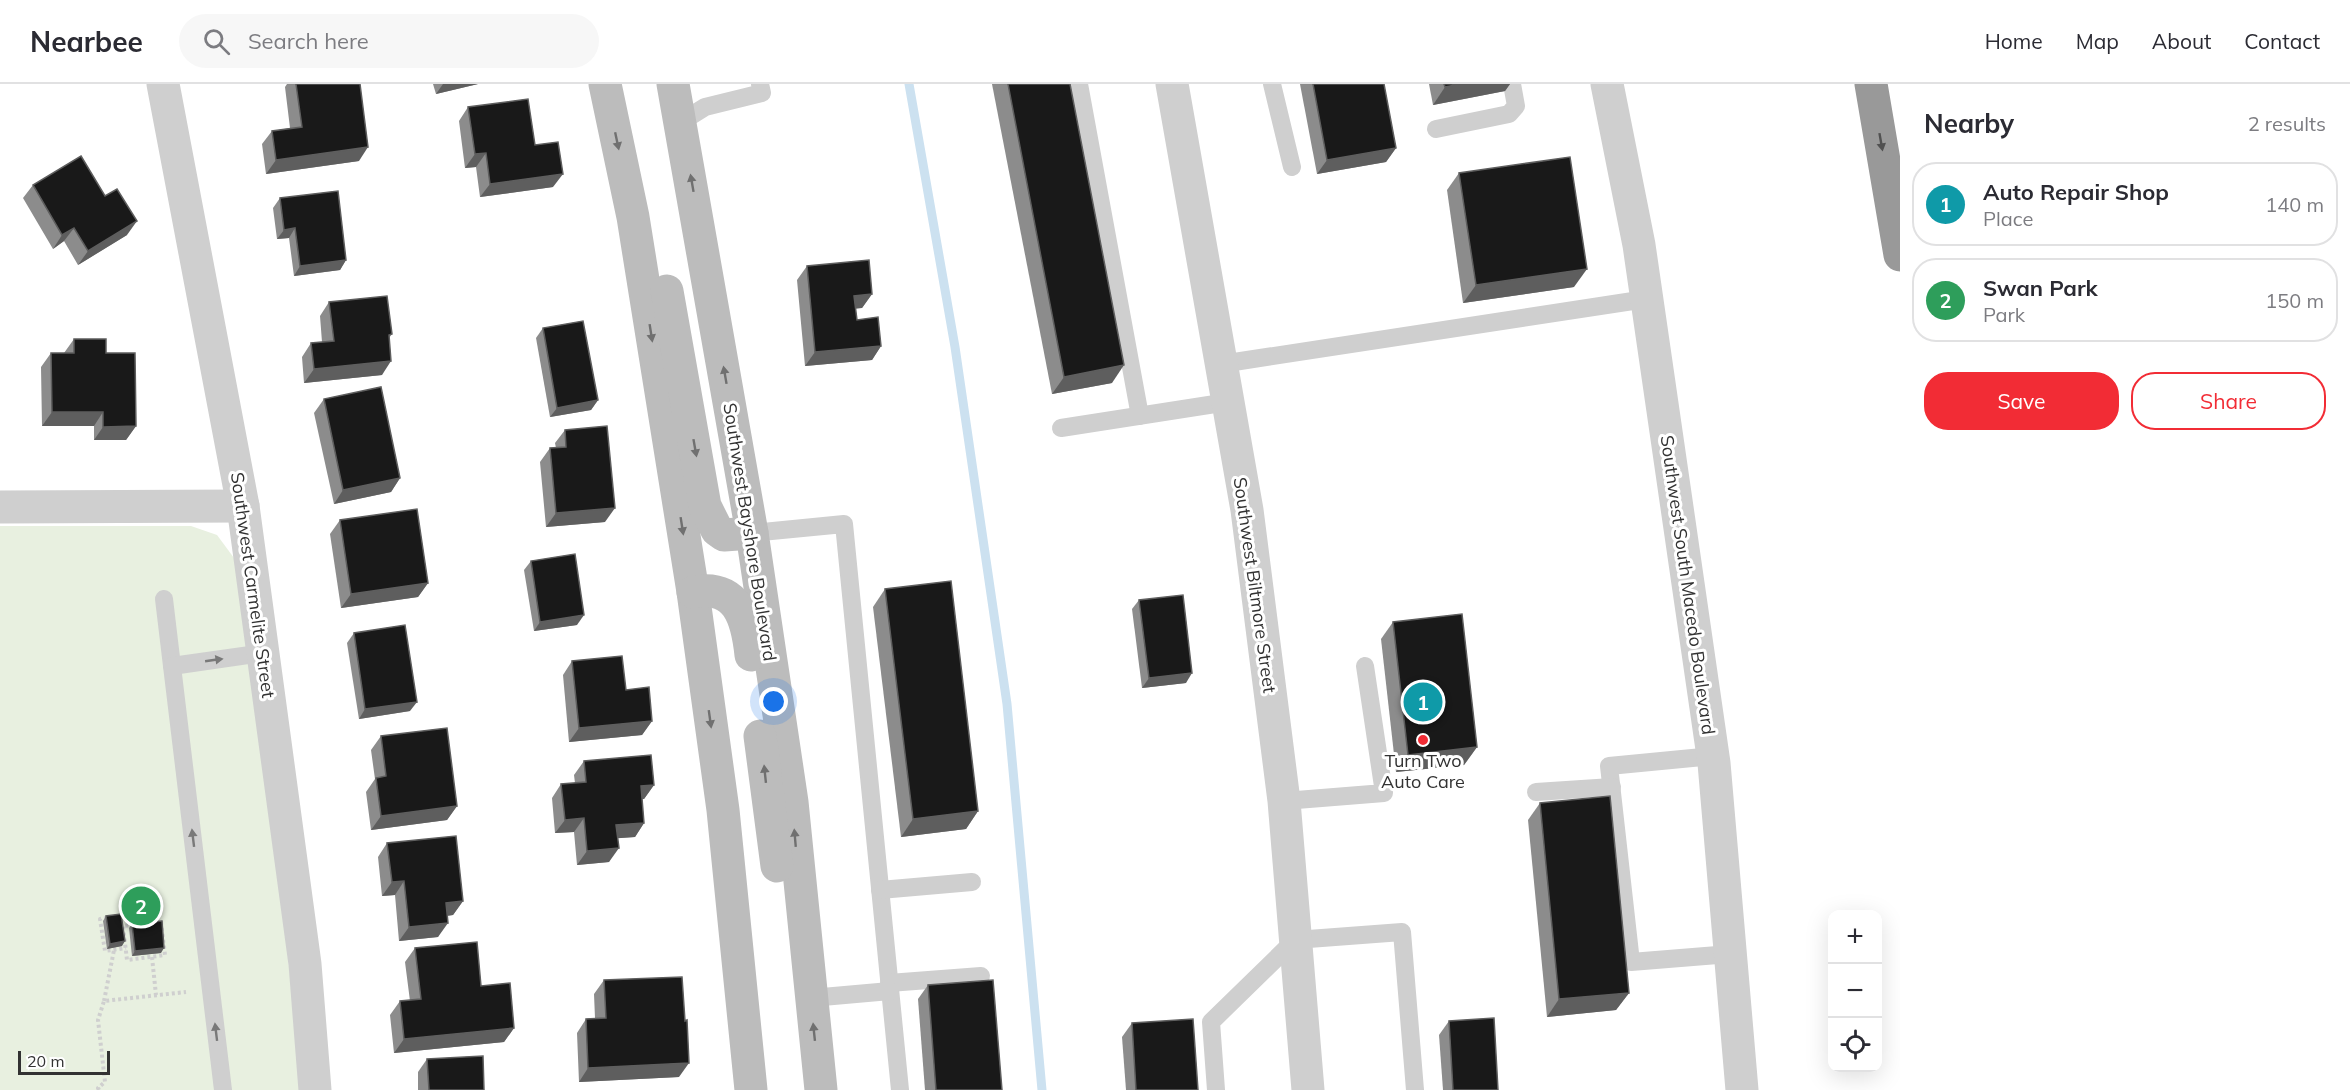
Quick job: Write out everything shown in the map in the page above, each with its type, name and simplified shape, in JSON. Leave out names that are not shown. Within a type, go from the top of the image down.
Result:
[{"type":"highway","points":[[1871,84],[1900,255]]},
{"type":"main road","points":[[606,84],[636,235],[693,591],[723,810],[751,1090]]},
{"type":"main road","points":[[652,84],[658,102],[681,122]]},
{"type":"main road","name":"Southwest Bayshore Boulevard","points":[[673,84],[752,533],[792,802],[821,1090]]},
{"type":"main road","points":[[636,235],[662,262],[705,506],[710,519],[724,536],[752,533]]},
{"type":"main road","points":[[693,591],[709,589],[727,596],[733,600],[744,619],[749,638],[768,808],[779,875],[802,909]]},
{"type":"street","name":"Southwest Carmelite Street","points":[[163,84],[243,506],[305,964],[315,1090]]},
{"type":"street","name":"Southwest Biltmore Street","points":[[1172,84],[1247,510],[1284,801],[1308,1090]]},
{"type":"street","name":"Southwest South Macedo Boulevard","points":[[1608,84],[1639,245],[1713,756],[1742,1090]]},
{"type":"street","points":[[0,507],[243,506]]},
{"type":"lane","points":[[681,122],[705,107],[762,93],[760,84]]},
{"type":"lane","points":[[1078,84],[1140,416]]},
{"type":"lane","points":[[1272,84],[1292,167]]},
{"type":"lane","points":[[1436,129],[1509,114],[1516,106],[1512,84]]},
{"type":"lane","points":[[1221,364],[1646,299]]},
{"type":"lane","points":[[1061,428],[1228,402]]},
{"type":"lane","points":[[752,533],[844,524],[900,1090]]},
{"type":"lane","points":[[164,599],[223,1090]]},
{"type":"lane","points":[[172,666],[263,653]]},
{"type":"lane","points":[[1284,801],[1384,793],[1365,666]]},
{"type":"lane","points":[[1713,756],[1609,766],[1631,962],[1730,954]]},
{"type":"lane","points":[[1536,792],[1612,787]]},
{"type":"lane","points":[[880,890],[972,882]]},
{"type":"lane","points":[[1216,1090],[1210,1022],[1295,940],[1402,932],[1415,1090]]},
{"type":"lane","points":[[811,998],[981,976]]},
{"type":"path","points":[[119,917],[121,926],[123,926],[127,960],[165,955],[161,922],[123,926]]},
{"type":"path","points":[[110,918],[100,919],[105,951],[126,948]]},
{"type":"path","points":[[99,1090],[98,1088],[105,1082],[98,1020],[114,950]]},
{"type":"path","points":[[152,957],[156,995]]},
{"type":"path","points":[[104,1001],[211,990]]},
{"type":"green space","points":[[0,526],[191,526],[217,535],[237,562],[261,721],[303,1090],[0,1090]]},
{"type":"building","points":[[296,84],[360,84],[368,147],[276,160],[272,131],[302,127]]},
{"type":"building","points":[[1008,84],[1070,84],[1124,365],[1064,377]]},
{"type":"building","points":[[1313,84],[1384,84],[1396,148],[1327,160]]},
{"type":"building","points":[[1444,84],[1460,84],[1445,87]]},
{"type":"building","points":[[528,99],[535,145],[558,142],[563,174],[490,184],[486,153],[475,154],[468,107]]},
{"type":"building","points":[[81,156],[105,196],[117,189],[137,221],[88,251],[74,228],[62,235],[33,185]]},
{"type":"building","points":[[1570,157],[1587,269],[1476,285],[1459,173]]},
{"type":"building","points":[[338,191],[346,260],[300,266],[295,228],[284,230],[280,198]]},
{"type":"building","points":[[869,260],[872,294],[854,296],[857,320],[878,317],[881,346],[815,352],[807,266]]},
{"type":"building","points":[[387,296],[392,334],[389,335],[391,361],[314,369],[311,343],[334,341],[329,302]]},
{"type":"building","points":[[583,321],[598,400],[557,408],[543,328]]},
{"type":"building","points":[[74,339],[106,339],[106,353],[135,353],[136,426],[103,427],[103,412],[52,412],[51,353],[74,353]]},
{"type":"building","points":[[381,387],[400,478],[343,490],[324,399]]},
{"type":"building","points":[[607,426],[615,508],[556,513],[550,448],[566,447],[565,430]]},
{"type":"building","points":[[417,509],[428,583],[351,594],[340,520]]},
{"type":"building","points":[[575,554],[584,615],[540,622],[531,561]]},
{"type":"building","points":[[951,581],[978,811],[913,819],[885,589]]},
{"type":"building","points":[[1183,595],[1192,673],[1149,678],[1139,600]]},
{"type":"building","points":[[1462,614],[1477,747],[1408,755],[1393,622]]},
{"type":"building","points":[[405,625],[417,702],[365,709],[354,633]]},
{"type":"building","points":[[622,656],[626,690],[649,687],[652,721],[579,728],[572,661]]},
{"type":"building","points":[[447,728],[457,806],[381,816],[376,778],[386,776],[381,736]]},
{"type":"building","points":[[651,755],[654,785],[641,786],[644,823],[616,825],[619,848],[587,851],[584,818],[565,820],[561,784],[586,782],[584,761]]},
{"type":"building","points":[[1610,796],[1629,993],[1559,999],[1540,803]]},
{"type":"building","points":[[456,836],[463,901],[446,903],[448,923],[409,927],[404,881],[392,882],[387,843]]},
{"type":"building","points":[[121,914],[125,941],[110,944],[106,916]]},
{"type":"building","points":[[162,921],[164,948],[135,951],[132,924]]},
{"type":"building","points":[[477,942],[481,986],[510,983],[514,1028],[404,1039],[400,1001],[421,999],[415,948]]},
{"type":"building","points":[[682,977],[689,1063],[588,1068],[586,1019],[606,1018],[604,980]]},
{"type":"building","points":[[993,980],[1002,1090],[936,1090],[928,985]]},
{"type":"building","points":[[1494,1018],[1498,1090],[1453,1090],[1449,1021]]},
{"type":"building","points":[[1193,1019],[1198,1090],[1136,1090],[1132,1023]]},
{"type":"building","points":[[483,1056],[484,1090],[429,1090],[427,1059]]},
{"type":"waterway","points":[[909,84],[955,347],[1007,704],[1042,1090]]},
{"type":"place","name":"Auto Repair Shop","points":[[1423,702]]},
{"type":"place","name":"Turn Two Auto Care","points":[[1423,740]]},
{"type":"place","name":"Swan Park","points":[[141,906]]}]
